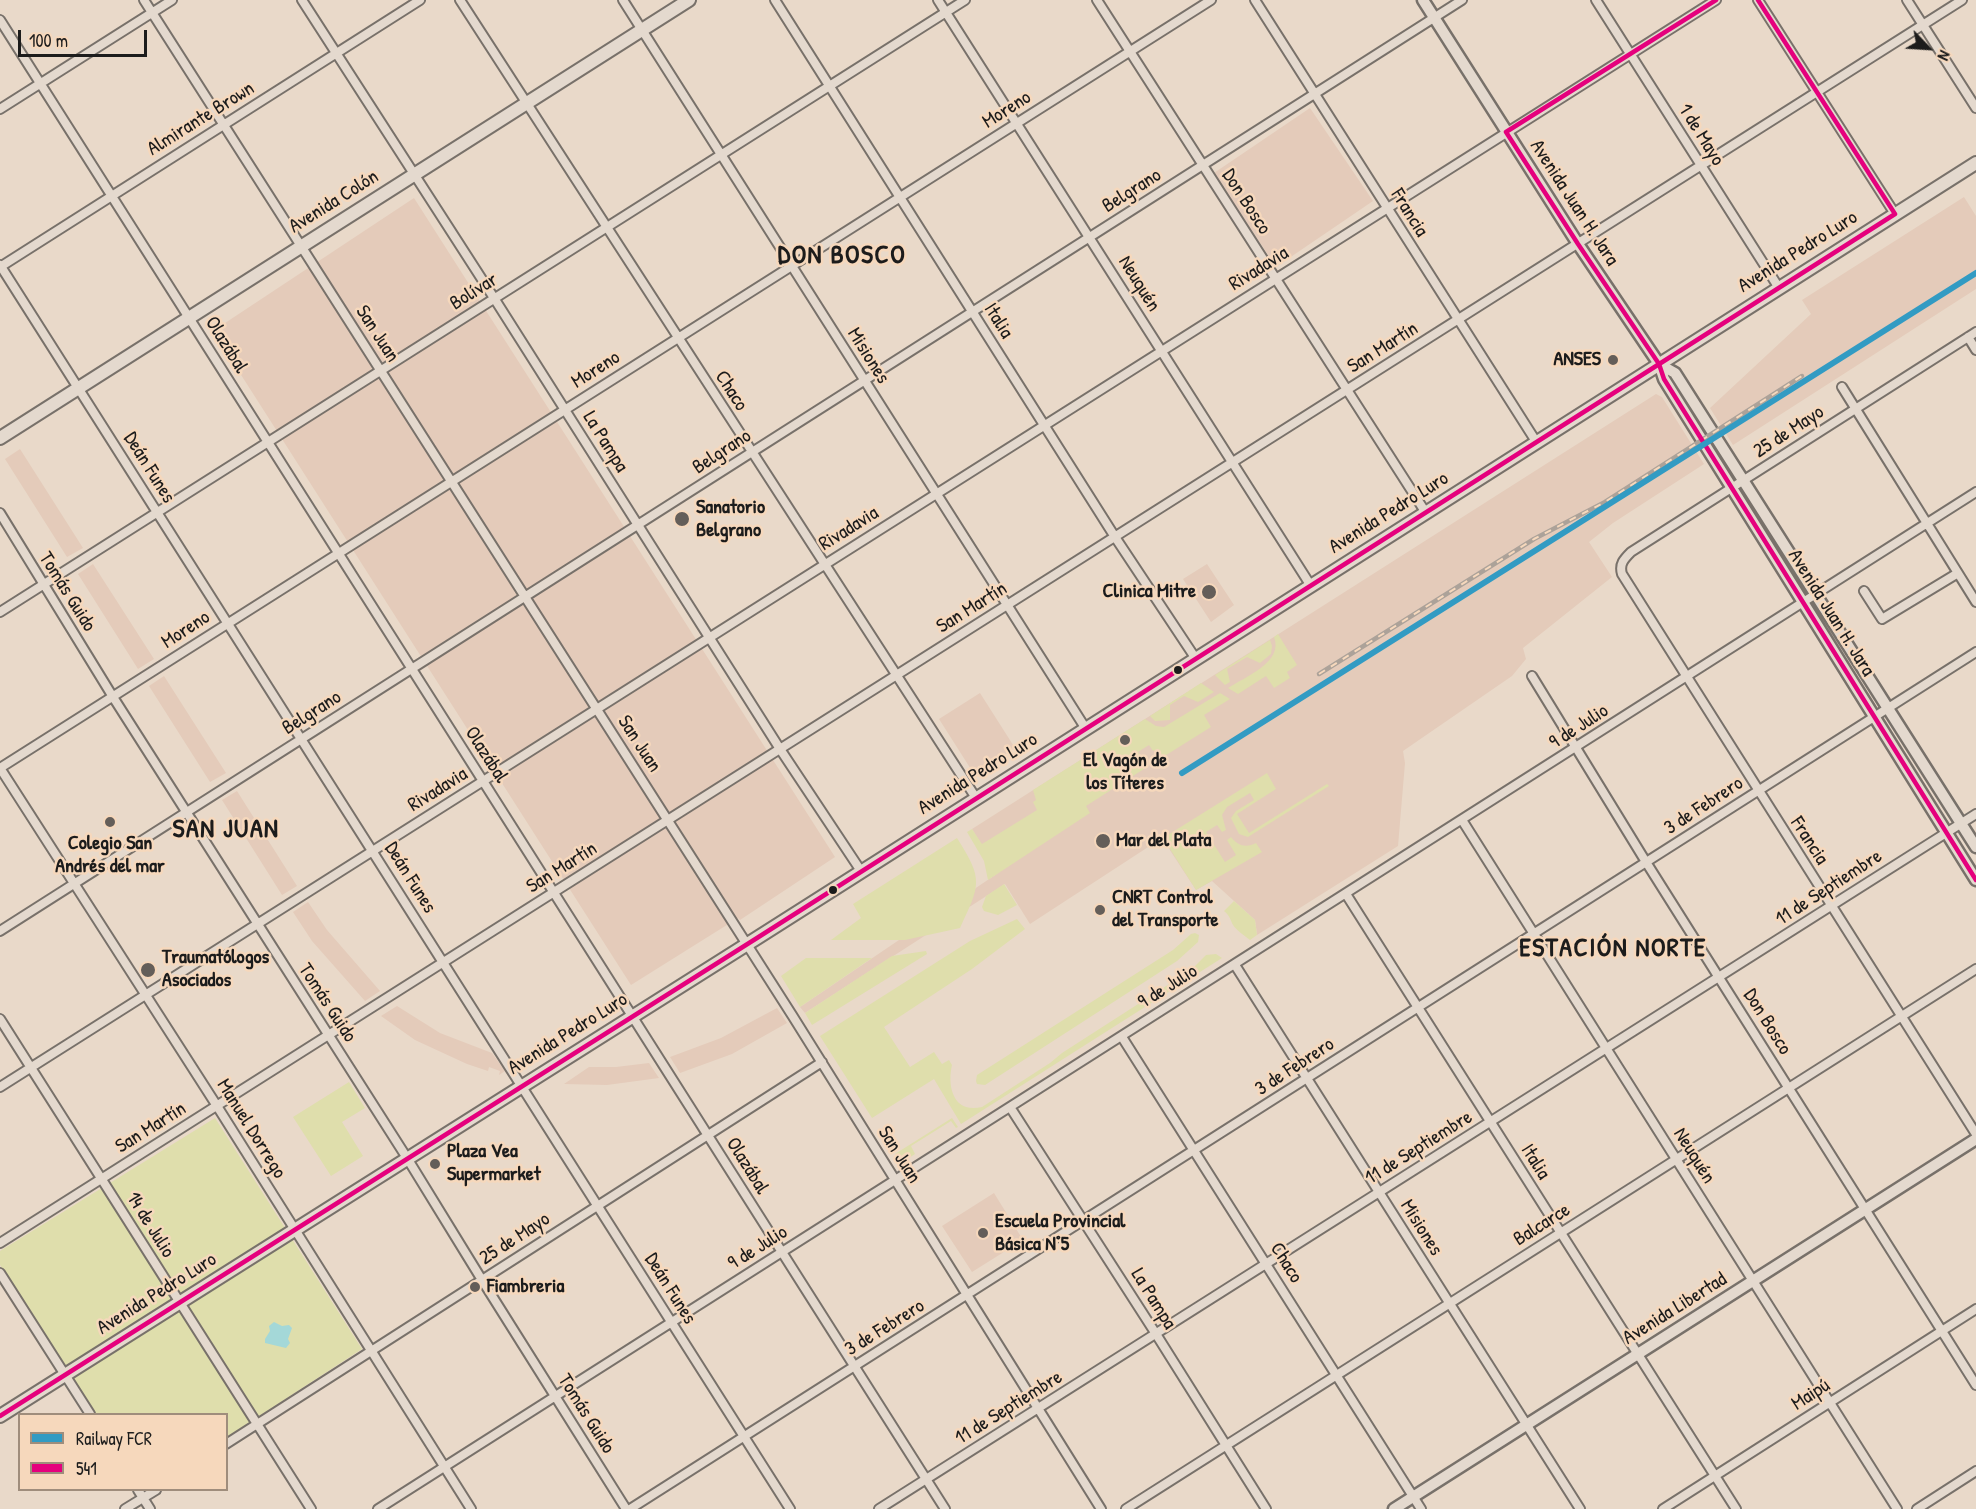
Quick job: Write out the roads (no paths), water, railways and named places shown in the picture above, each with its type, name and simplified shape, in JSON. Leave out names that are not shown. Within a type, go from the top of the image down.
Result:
[{"type":"main road","name":"Avenida Colón","points":[[0,438],[689,0]]},
{"type":"main road","name":"Avenida Juan H. Jara","points":[[1423,0],[1506,132],[1659,364],[1664,379],[1976,880]]},
{"type":"main road","name":"Avenida Pedro Luro","points":[[0,1416],[861,872],[1976,162]]},
{"type":"main road","name":"Avenida Juan H. Jara","points":[[1659,364],[1675,373],[1976,847]]},
{"type":"main road","name":"Avenida Libertad","points":[[1394,1509],[1976,1139]]},
{"type":"street","name":"San Juan","points":[[144,0],[822,1062],[1101,1509]]},
{"type":"street","points":[[0,109],[172,0]]},
{"type":"street","name":"La Pampa","points":[[302,0],[780,749],[861,872]]},
{"type":"street","name":"Almirante Brown","points":[[0,266],[420,0]]},
{"type":"street","name":"Chaco","points":[[459,0],[976,798]]},
{"type":"street","name":"Misiones","points":[[622,0],[1086,729]]},
{"type":"street","name":"Italia","points":[[775,0],[1115,537],[1196,659]]},
{"type":"street","name":"Neuquén","points":[[938,0],[1311,586]]},
{"type":"street","name":"Bolívar","points":[[0,612],[965,0]]},
{"type":"street","name":"Don Bosco","points":[[1097,0],[1426,513]]},
{"type":"street","name":"Moreno","points":[[0,768],[1211,0]]},
{"type":"street","name":"Francia","points":[[1255,0],[1537,442]]},
{"type":"street","name":"Belgrano","points":[[0,931],[1462,0]]},
{"type":"street","name":"1 de Mayo","points":[[1596,0],[1779,288]]},
{"type":"street","name":"Rivadavia","points":[[0,1087],[1716,0]]},
{"type":"street","points":[[1758,0],[1895,214]]},
{"type":"street","points":[[1907,0],[1976,108]]},
{"type":"street","name":"San Martín","points":[[0,1243],[1962,0]]},
{"type":"street","name":"Olazábal","points":[[0,20],[945,1509]]},
{"type":"street","name":"Deán Funes","points":[[0,266],[790,1509]]},
{"type":"street","name":"25 de Mayo","points":[[1622,563],[1631,552],[1976,332]]},
{"type":"street","points":[[1968,337],[1976,350]]},
{"type":"street","points":[[1842,387],[1976,602]]},
{"type":"street","name":"9 de Julio","points":[[378,1509],[1976,492]]},
{"type":"street","name":"Tomás Guido","points":[[0,513],[112,697],[628,1509]]},
{"type":"street","name":"Francia","points":[[1622,563],[1622,574],[1976,1134]]},
{"type":"street","points":[[1864,591],[1882,619],[1958,573]]},
{"type":"street","name":"3 de Febrero","points":[[628,1509],[967,1296],[1976,652]]},
{"type":"street","name":"Don Bosco","points":[[1532,676],[1646,862],[1976,1385]]},
{"type":"street","name":"Manuel Dorrego","points":[[0,768],[217,1106],[471,1509]]},
{"type":"street","name":"11 de Septiembre","points":[[879,1509],[1976,814]]},
{"type":"street","name":"Neuquén","points":[[1462,820],[1897,1509]]},
{"type":"street","name":"Italia","points":[[1346,894],[1736,1509]]},
{"type":"street","name":"Misiones","points":[[1235,965],[1580,1509]]},
{"type":"street","name":"Balcarce","points":[[1126,1509],[1976,969]]},
{"type":"street","name":"14 de Julio","points":[[0,1018],[311,1509]]},
{"type":"street","name":"Chaco","points":[[1122,1037],[1421,1509]]},
{"type":"street","name":"25 de Mayo","points":[[228,1443],[822,1062]]},
{"type":"street","name":"La Pampa","points":[[1010,1107],[1266,1509]]},
{"type":"street","points":[[0,1272],[89,1413]]},
{"type":"street","name":"Maipú","points":[[1663,1509],[1976,1309]]},
{"type":"street","points":[[1917,1509],[1976,1471]]},
{"type":"street","points":[[139,1491],[150,1509]]},
{"type":"street","points":[[125,1509],[154,1491]]},
{"type":"water","points":[[274,1322],[282,1326],[289,1325],[292,1328],[288,1339],[290,1343],[286,1348],[265,1343],[270,1331],[269,1326]]},
{"type":"railway","points":[[1319,674],[1534,539],[1605,502],[1802,376]]},
{"type":"rail line","name":"FCR","points":[[1182,773],[1976,273]]},
{"type":"place","name":"ANSES","points":[[1613,360]]},
{"type":"place","name":"Sanatorio Belgrano","points":[[682,519]]},
{"type":"place","name":"Clinica Mitre","points":[[1209,592]]},
{"type":"place","name":"El Vagón de los Títeres","points":[[1125,740]]},
{"type":"place","name":"Colegio San Andrés del mar","points":[[110,822]]},
{"type":"place","name":"Mar del Plata","points":[[1103,841]]},
{"type":"place","name":"CNRT Control del Transporte","points":[[1100,910]]},
{"type":"place","name":"Traumatólogos Asociados","points":[[148,970]]},
{"type":"place","name":"Plaza Vea Supermarket","points":[[435,1164]]},
{"type":"place","name":"Escuela Provincial Básica N°5","points":[[983,1233]]},
{"type":"place","name":"Fiambreria","points":[[475,1287]]},
{"type":"district","name":"DON BOSCO","points":[[842,256]]},
{"type":"district","name":"SAN JUAN","points":[[226,830]]},
{"type":"district","name":"ESTACIÓN NORTE","points":[[1613,949]]}]
